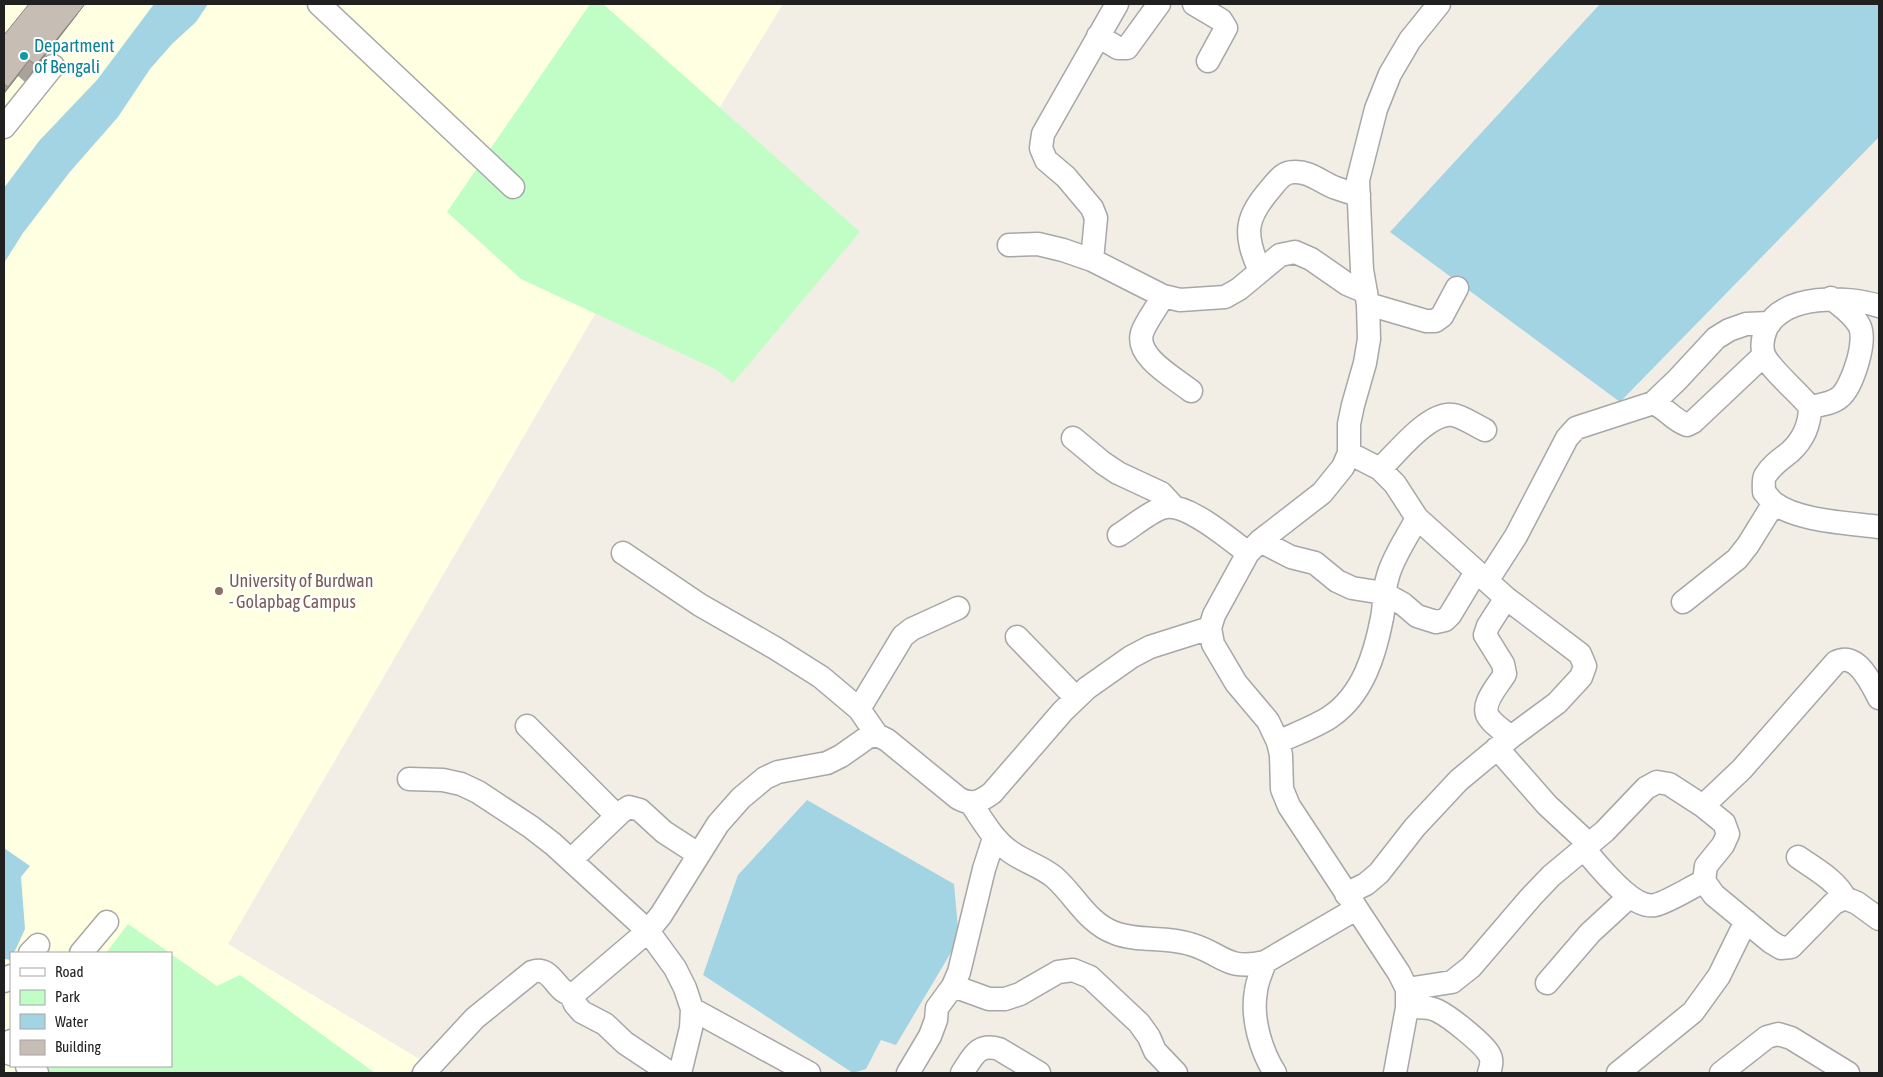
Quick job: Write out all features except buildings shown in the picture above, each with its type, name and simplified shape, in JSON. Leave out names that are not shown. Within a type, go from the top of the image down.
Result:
[{"type":"street","points":[[318,4],[513,188]]},
{"type":"street","points":[[1092,260],[1096,218],[1092,208],[1066,177],[1046,160],[1040,141],[1070,84],[1117,4]]},
{"type":"street","points":[[1098,36],[1118,48],[1127,48],[1159,4]]},
{"type":"street","points":[[1194,4],[1221,20],[1226,28],[1208,61]]},
{"type":"street","points":[[1395,1073],[1407,999],[1399,973],[1288,806],[1282,790],[1281,755],[1278,742],[1268,721],[1236,683],[1213,644],[1210,628],[1214,615],[1254,547],[1322,493],[1343,467],[1349,453],[1349,424],[1365,363],[1369,339],[1367,298],[1362,270],[1358,180],[1376,109],[1390,74],[1410,40],[1439,4]]},
{"type":"street","points":[[4,127],[53,66]]},
{"type":"street","points":[[1260,271],[1251,250],[1249,221],[1260,200],[1283,175],[1295,172],[1310,174],[1339,189],[1359,195]]},
{"type":"street","points":[[1009,244],[1038,244],[1063,250],[1092,260],[1163,296],[1180,300],[1224,297],[1238,289],[1280,255],[1295,252],[1310,259],[1367,298],[1426,320],[1435,321],[1442,316],[1457,288]]},
{"type":"street","points":[[1163,296],[1142,334],[1142,347],[1147,356],[1192,391]]},
{"type":"street","points":[[1810,407],[1836,400],[1846,391],[1857,364],[1863,339],[1860,326],[1850,314],[1831,298]]},
{"type":"street","points":[[1879,306],[1831,298],[1794,305],[1770,323],[1763,339],[1764,355],[1771,366],[1801,395],[1810,407],[1810,420],[1801,439],[1792,450],[1776,463],[1764,478],[1764,492],[1774,503],[1792,512],[1815,518],[1879,527]]},
{"type":"street","points":[[1119,535],[1161,508],[1174,507],[1190,512],[1254,547],[1315,564],[1337,581],[1352,588],[1383,593],[1403,604],[1417,616],[1436,622],[1445,620],[1516,536],[1567,438],[1576,428],[1653,403],[1716,338],[1729,330],[1746,324],[1770,323]]},
{"type":"street","points":[[1653,403],[1663,407],[1686,425],[1693,422],[1764,355]]},
{"type":"street","points":[[1380,469],[1429,421],[1440,416],[1453,415],[1484,430]]},
{"type":"street","points":[[1073,438],[1118,473],[1161,493],[1174,507]]},
{"type":"street","points":[[970,802],[994,838],[1008,851],[1052,875],[1065,887],[1088,916],[1104,929],[1117,934],[1174,940],[1192,944],[1233,964],[1248,966],[1265,962],[1351,902],[1458,780],[1504,742],[1557,703],[1581,677],[1585,666],[1580,654],[1506,598],[1417,518],[1395,484],[1380,469],[1349,453]]},
{"type":"street","points":[[1683,602],[1737,559],[1774,503]]},
{"type":"street","points":[[1278,742],[1329,718],[1345,705],[1362,681],[1376,649],[1383,613],[1383,593],[1388,573],[1417,518]]},
{"type":"street","points":[[624,553],[706,609],[775,648],[821,677],[859,709],[877,735],[887,740],[958,798],[970,802],[982,801],[992,793],[1076,697],[1131,656],[1210,628]]},
{"type":"street","points":[[1506,598],[1488,626],[1485,635],[1503,664],[1504,674],[1485,710],[1488,718],[1542,800],[1587,847],[1603,871],[1629,897],[1643,904],[1654,905],[1704,881]]},
{"type":"street","points":[[859,709],[903,636],[912,629],[958,608]]},
{"type":"street","points":[[1017,637],[1076,697]]},
{"type":"street","points":[[1703,806],[1742,769],[1836,662],[1848,659],[1858,665],[1876,684]]},
{"type":"street","points":[[527,726],[617,816]]},
{"type":"street","points":[[424,1073],[475,1018],[532,972],[543,971],[564,991],[571,994],[577,992],[648,931],[661,915],[718,824],[741,798],[765,778],[778,772],[827,763],[868,737],[877,735]]},
{"type":"street","points":[[410,779],[443,780],[461,784],[478,792],[531,827],[648,931],[675,968],[685,988],[692,1009],[691,1028],[680,1073]]},
{"type":"street","points":[[1407,999],[1452,982],[1471,967],[1551,876],[1587,847],[1646,788],[1656,782],[1669,784],[1703,806],[1724,824],[1728,834],[1724,845],[1706,866],[1704,881],[1714,895],[1771,942],[1781,948],[1790,947],[1834,903],[1845,898]]},
{"type":"street","points":[[570,860],[617,816],[629,808],[640,810],[664,832],[698,854]]},
{"type":"street","points":[[908,1073],[930,1036],[936,1020],[937,1008],[953,986],[960,972],[984,869],[994,838]]},
{"type":"street","points":[[1798,857],[1833,882],[1845,898],[1857,903],[1879,919]]},
{"type":"street","points":[[1547,983],[1590,933],[1629,897]]},
{"type":"street","points":[[82,952],[107,922]]},
{"type":"street","points":[[1618,1073],[1692,1012],[1719,976],[1746,922]]},
{"type":"street","points":[[1265,962],[1256,990],[1254,1012],[1269,1064],[1275,1073]]},
{"type":"street","points":[[953,986],[989,999],[1005,999],[1020,994],[1058,972],[1073,970],[1090,976],[1139,1022],[1149,1037],[1154,1051],[1176,1073]]},
{"type":"street","points":[[571,994],[575,1004],[582,1012],[605,1024],[625,1043],[670,1073]]},
{"type":"street","points":[[1407,999],[1423,1007],[1438,1011],[1480,1042],[1490,1055],[1492,1066],[1489,1073]]},
{"type":"street","points":[[692,1009],[809,1073]]},
{"type":"street","points":[[1720,1073],[1768,1037],[1778,1034],[1791,1038],[1848,1073]]},
{"type":"street","points":[[962,1073],[975,1054],[987,1047],[999,1048],[1028,1070]]},
{"type":"shaded area","name":"University of Burdwan - Golapbag Campus","points":[[4,4],[783,4],[640,237],[228,944],[421,1060],[408,1073],[4,1073]]},
{"type":"green space","points":[[590,4],[603,4],[860,232],[733,383],[717,370],[521,279],[447,212]]},
{"type":"green space","points":[[128,924],[169,952],[107,952]]},
{"type":"green space","points":[[172,955],[217,986],[240,975],[375,1073],[14,1073],[19,1067],[172,1067]]},
{"type":"water","points":[[154,4],[208,4],[196,22],[172,44],[150,69],[118,117],[69,173],[23,233],[4,263],[4,188],[39,141],[97,80]]},
{"type":"water","points":[[1600,4],[1879,4],[1879,137],[1620,402],[1390,232]]},
{"type":"water","points":[[807,800],[954,884],[959,939],[896,1045],[881,1040],[866,1069],[853,1073],[703,975],[738,875]]},
{"type":"water","points":[[4,848],[30,866],[21,877],[25,929],[14,952],[10,952],[10,960],[4,959]]},
{"type":"place","name":"Department of Bengali","points":[[24,56]]},
{"type":"place","name":"University of Burdwan - Golapbag Campus","points":[[219,591]]}]
